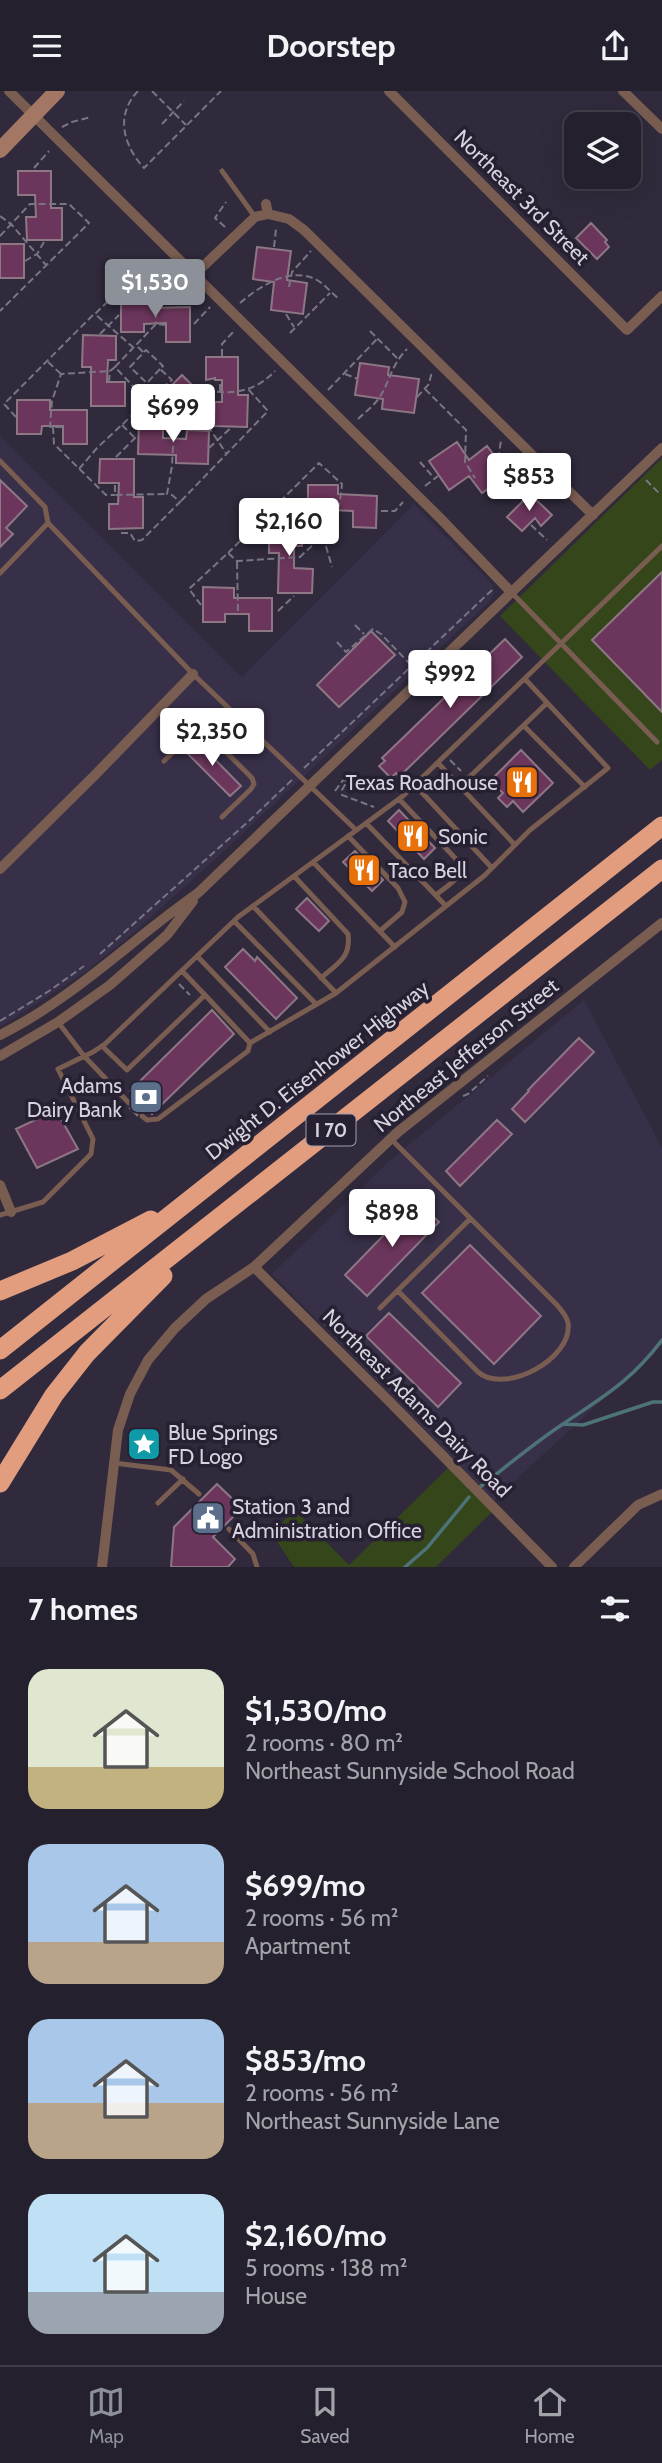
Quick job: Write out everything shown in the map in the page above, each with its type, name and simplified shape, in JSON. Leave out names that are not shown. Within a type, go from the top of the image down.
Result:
[{"type":"highway","name":"Dwight D. Eisenhower Highway","points":[[0,1350],[662,826]]},
{"type":"highway","name":"I 70","points":[[0,1390],[662,869]]},
{"type":"highway","points":[[0,1291],[72,1261],[192,1198]]},
{"type":"highway","points":[[0,1483],[54,1395],[87,1353],[234,1206]]},
{"type":"street","points":[[9,91],[512,593]]},
{"type":"street","points":[[0,150],[57,91]]},
{"type":"street","name":"Northeast 3rd Street","points":[[389,91],[627,330],[662,296]]},
{"type":"street","points":[[623,91],[662,129]]},
{"type":"street","points":[[194,275],[255,217],[267,209],[289,219],[304,230],[593,515]]},
{"type":"street","points":[[0,1035],[71,992],[158,921],[198,893],[662,448]]},
{"type":"street","points":[[0,869],[194,674]]},
{"type":"street","points":[[0,1056],[58,1022],[110,985],[160,943],[198,893]]},
{"type":"street","name":"Northeast Jefferson Street","points":[[102,1567],[118,1430],[130,1394],[148,1360],[174,1328],[206,1299],[254,1267],[391,1139],[662,923]]},
{"type":"street","points":[[0,1185],[6,1214]]},
{"type":"street","name":"Northeast Adams Dairy Road","points":[[254,1267],[552,1567]]},
{"type":"street","points":[[574,1567],[638,1505],[662,1494]]},
{"type":"lane","points":[[222,171],[255,217]]},
{"type":"lane","points":[[0,461],[45,507],[48,523],[194,674],[356,830]]},
{"type":"lane","points":[[0,573],[48,523]]},
{"type":"lane","points":[[6,1214],[43,1202],[91,1154],[93,1139],[58,1069],[102,1046],[234,921],[399,799],[662,546]]},
{"type":"lane","points":[[512,593],[657,741]]},
{"type":"lane","points":[[142,1116],[147,1120],[158,1119],[248,1051],[250,1043],[336,993],[492,868],[530,830],[608,768],[525,679]]},
{"type":"lane","points":[[460,786],[547,703]]},
{"type":"lane","points":[[164,761],[200,726],[252,778],[254,784],[222,817]]},
{"type":"lane","points":[[524,726],[585,787]]},
{"type":"lane","points":[[438,763],[515,845]]},
{"type":"lane","points":[[415,785],[492,868]]},
{"type":"lane","points":[[399,799],[457,860],[459,876],[436,895]]},
{"type":"lane","points":[[366,823],[446,906]]},
{"type":"lane","points":[[348,836],[398,888],[405,902],[402,912],[380,931]]},
{"type":"lane","points":[[313,862],[395,947]]},
{"type":"lane","points":[[295,876],[348,934],[349,946],[346,955],[321,978]]},
{"type":"lane","points":[[253,906],[336,993]]},
{"type":"lane","points":[[234,921],[316,1005]]},
{"type":"lane","points":[[197,956],[270,1032]]},
{"type":"lane","points":[[183,972],[250,1043]]},
{"type":"lane","points":[[102,1046],[127,1070],[205,995]]},
{"type":"lane","points":[[58,1022],[84,1056],[129,1103]]},
{"type":"lane","points":[[391,1139],[556,1305],[567,1318],[569,1325],[564,1339],[547,1363],[533,1371],[515,1376],[500,1379],[486,1377],[398,1291]]},
{"type":"lane","points":[[380,1308],[470,1219]]},
{"type":"lane","points":[[114,1463],[172,1470],[199,1494]]},
{"type":"lane","points":[[158,1503],[183,1479]]},
{"type":"lane","points":[[229,1529],[253,1554],[257,1567]]},
{"type":"path","points":[[138,91],[127,103],[125,127],[127,146],[144,168],[221,91]]},
{"type":"path","points":[[152,91],[186,126]]},
{"type":"path","points":[[162,124],[184,101]]},
{"type":"path","points":[[61,128],[72,121],[91,117]]},
{"type":"path","points":[[34,168],[49,151]]},
{"type":"path","points":[[225,227],[215,218],[226,202]]},
{"type":"path","points":[[0,236],[30,204],[69,204],[89,223],[0,311]]},
{"type":"path","points":[[0,216],[11,224],[46,265]]},
{"type":"path","points":[[274,247],[277,224]]},
{"type":"path","points":[[25,261],[37,254],[44,242]]},
{"type":"path","points":[[289,287],[289,277],[313,249]]},
{"type":"path","points":[[16,417],[4,404],[47,361],[138,272],[155,290],[156,324],[110,371],[61,374],[47,361]]},
{"type":"path","points":[[240,303],[261,285],[302,275],[316,280],[339,299]]},
{"type":"path","points":[[290,333],[331,292]]},
{"type":"path","points":[[194,324],[210,307]]},
{"type":"path","points":[[95,314],[144,353]]},
{"type":"path","points":[[286,314],[295,328]]},
{"type":"path","points":[[100,334],[119,315]]},
{"type":"path","points":[[156,324],[165,325]]},
{"type":"path","points":[[222,356],[222,344],[234,331]]},
{"type":"path","points":[[370,331],[398,359]]},
{"type":"path","points":[[328,390],[377,339]]},
{"type":"path","points":[[358,419],[376,403],[398,359],[411,346]]},
{"type":"path","points":[[146,350],[163,366],[160,369],[147,383],[130,367],[146,350]]},
{"type":"path","points":[[417,397],[425,389],[433,366]]},
{"type":"path","points":[[115,367],[142,396],[154,394],[172,380],[160,369]]},
{"type":"path","points":[[109,382],[110,371]]},
{"type":"path","points":[[167,494],[174,426],[177,421],[212,391],[248,389],[264,383],[275,371]]},
{"type":"path","points":[[344,373],[358,379]]},
{"type":"path","points":[[61,374],[52,401],[50,427],[53,427],[54,444],[106,495],[167,494],[180,502]]},
{"type":"path","points":[[220,380],[220,392]]},
{"type":"path","points":[[121,533],[131,533],[135,541],[142,540],[268,411],[248,389]]},
{"type":"path","points":[[425,389],[466,431],[465,462],[475,478]]},
{"type":"path","points":[[154,394],[177,421]]},
{"type":"path","points":[[79,469],[144,406],[163,418],[177,421]]},
{"type":"path","points":[[192,406],[195,417],[202,417]]},
{"type":"path","points":[[195,410],[201,409],[202,417],[227,454]]},
{"type":"path","points":[[122,425],[135,438]]},
{"type":"path","points":[[209,449],[233,426]]},
{"type":"path","points":[[53,427],[62,427]]},
{"type":"path","points":[[116,457],[138,435]]},
{"type":"path","points":[[498,459],[502,436]]},
{"type":"path","points":[[420,462],[435,478]]},
{"type":"path","points":[[201,605],[189,589],[319,463],[342,484],[340,511],[332,526],[300,557],[237,561],[228,553]]},
{"type":"path","points":[[425,486],[438,476]]},
{"type":"path","points":[[645,479],[660,494]]},
{"type":"path","points":[[114,495],[115,485]]},
{"type":"path","points":[[286,508],[306,501]]},
{"type":"path","points":[[280,502],[286,508],[286,521]]},
{"type":"path","points":[[381,511],[395,511],[403,502]]},
{"type":"path","points":[[531,525],[548,541]]},
{"type":"path","points":[[322,535],[332,567]]},
{"type":"path","points":[[237,561],[237,615]]},
{"type":"path","points":[[316,757],[493,589]]},
{"type":"path","points":[[278,611],[294,596]]},
{"type":"path","points":[[355,625],[365,635]]},
{"type":"path","points":[[337,642],[346,652],[373,629],[412,666]]},
{"type":"path","points":[[449,759],[463,773]]},
{"type":"path","points":[[335,791],[344,779],[345,781],[354,772]]},
{"type":"path","points":[[345,781],[342,795],[375,807]]},
{"type":"path","points":[[101,953],[279,792]]},
{"type":"path","points":[[0,1021],[90,962]]},
{"type":"path","points":[[179,984],[190,995]]},
{"type":"path","points":[[456,1097],[468,1094],[489,1075]]},
{"type":"shaded area","points":[[0,436],[242,677],[414,504],[492,584],[494,593],[490,601],[130,936],[84,973],[0,1027]]},
{"type":"shaded area","points":[[584,1000],[662,1148],[662,1345],[494,1500],[272,1274],[387,1163]]},
{"type":"green space","points":[[662,458],[662,760],[650,770],[500,616]]},
{"type":"green space","points":[[452,1464],[495,1509],[436,1567],[294,1567],[272,1534],[294,1509],[349,1565]]},
{"type":"building","points":[[18,171],[51,171],[51,208],[62,208],[62,240],[27,240],[26,217],[36,217],[35,195],[18,195]]},
{"type":"building","points":[[591,223],[607,240],[605,242],[609,247],[597,259],[576,238]]},
{"type":"building","points":[[0,244],[24,244],[24,278],[0,278]]},
{"type":"building","points":[[257,247],[291,251],[287,280],[307,283],[303,314],[271,310],[274,282],[253,279]]},
{"type":"building","points":[[121,298],[152,298],[152,308],[190,307],[190,342],[166,342],[166,323],[144,324],[144,332],[121,332]]},
{"type":"building","points":[[83,335],[116,336],[116,360],[108,360],[107,382],[125,382],[125,406],[91,406],[91,367],[82,367]]},
{"type":"building","points":[[206,357],[238,357],[238,395],[248,395],[247,427],[214,426],[215,402],[222,402],[222,380],[206,380]]},
{"type":"building","points":[[360,363],[389,367],[388,375],[419,379],[414,413],[382,409],[383,399],[355,395]]},
{"type":"building","points":[[182,375],[200,393],[179,415],[160,397]]},
{"type":"building","points":[[17,400],[50,400],[50,410],[87,410],[87,444],[63,444],[63,426],[42,426],[41,434],[17,434]]},
{"type":"building","points":[[139,420],[163,421],[163,438],[186,439],[187,430],[209,431],[208,464],[176,463],[176,455],[138,454]]},
{"type":"building","points":[[457,442],[469,460],[487,446],[508,474],[482,493],[469,476],[449,490],[429,461]]},
{"type":"building","points":[[100,459],[134,459],[134,497],[143,497],[143,528],[109,529],[109,504],[118,504],[119,483],[99,483]]},
{"type":"building","points":[[0,480],[27,506],[6,528],[13,534],[0,547]]},
{"type":"building","points":[[308,485],[338,485],[338,494],[377,496],[376,528],[353,527],[353,511],[331,510],[331,517],[308,518]]},
{"type":"building","points":[[530,494],[552,515],[541,526],[535,518],[522,531],[507,517]]},
{"type":"building","points":[[269,523],[303,523],[302,546],[294,546],[294,568],[313,569],[312,593],[278,593],[279,553],[269,553]]},
{"type":"building","points":[[662,572],[662,712],[592,640]]},
{"type":"building","points":[[203,587],[234,588],[234,598],[272,598],[272,631],[249,631],[249,614],[225,614],[225,622],[203,622]]},
{"type":"building","points":[[371,631],[395,655],[339,707],[317,685]]},
{"type":"building","points":[[505,639],[522,657],[399,777],[396,773],[391,778],[379,766],[385,761],[382,758]]},
{"type":"building","points":[[195,739],[241,786],[230,796],[184,750]]},
{"type":"building","name":"Texas Roadhouse","points":[[521,750],[553,783],[523,812],[513,801],[507,807],[498,798],[503,793],[490,781]]},
{"type":"building","name":"Sonic","points":[[399,810],[435,848],[424,859],[388,821]]},
{"type":"building","name":"Taco Bell","points":[[355,851],[383,880],[372,891],[343,862]]},
{"type":"building","points":[[307,898],[329,921],[319,931],[296,909]]},
{"type":"building","points":[[243,949],[255,961],[257,957],[297,998],[276,1019],[225,967]]},
{"type":"building","points":[[212,1010],[234,1034],[152,1114],[148,1110],[139,1111],[137,1115],[130,1108],[134,1105],[133,1099],[136,1096],[130,1091]]},
{"type":"building","points":[[579,1038],[594,1052],[525,1122],[512,1109]]},
{"type":"building","points":[[56,1110],[78,1149],[37,1168],[16,1129]]},
{"type":"building","points":[[497,1120],[512,1134],[460,1186],[446,1171]]},
{"type":"building","points":[[417,1201],[439,1222],[367,1296],[345,1275]]},
{"type":"building","points":[[470,1245],[541,1316],[494,1364],[422,1293]]},
{"type":"building","points":[[389,1313],[461,1383],[438,1407],[366,1336]]},
{"type":"building","name":"Station 3 and Administration Office","points":[[217,1484],[242,1508],[213,1537],[235,1559],[228,1567],[171,1567],[174,1527]]},
{"type":"waterway","points":[[480,1487],[616,1387],[662,1340]]},
{"type":"waterway","points":[[563,1424],[583,1425],[653,1402],[662,1402]]},
{"type":"waterway","points":[[405,1567],[427,1548],[469,1497]]},
{"type":"place","name":"Texas Roadhouse","points":[[522,782]]},
{"type":"place","name":"Sonic","points":[[413,836]]},
{"type":"place","name":"Taco Bell","points":[[364,870]]},
{"type":"place","name":"Adams Dairy Bank","points":[[146,1097]]},
{"type":"place","name":"Blue Springs FD Logo","points":[[144,1444]]},
{"type":"place","name":"Station 3 and Administration Office","points":[[208,1518]]}]
